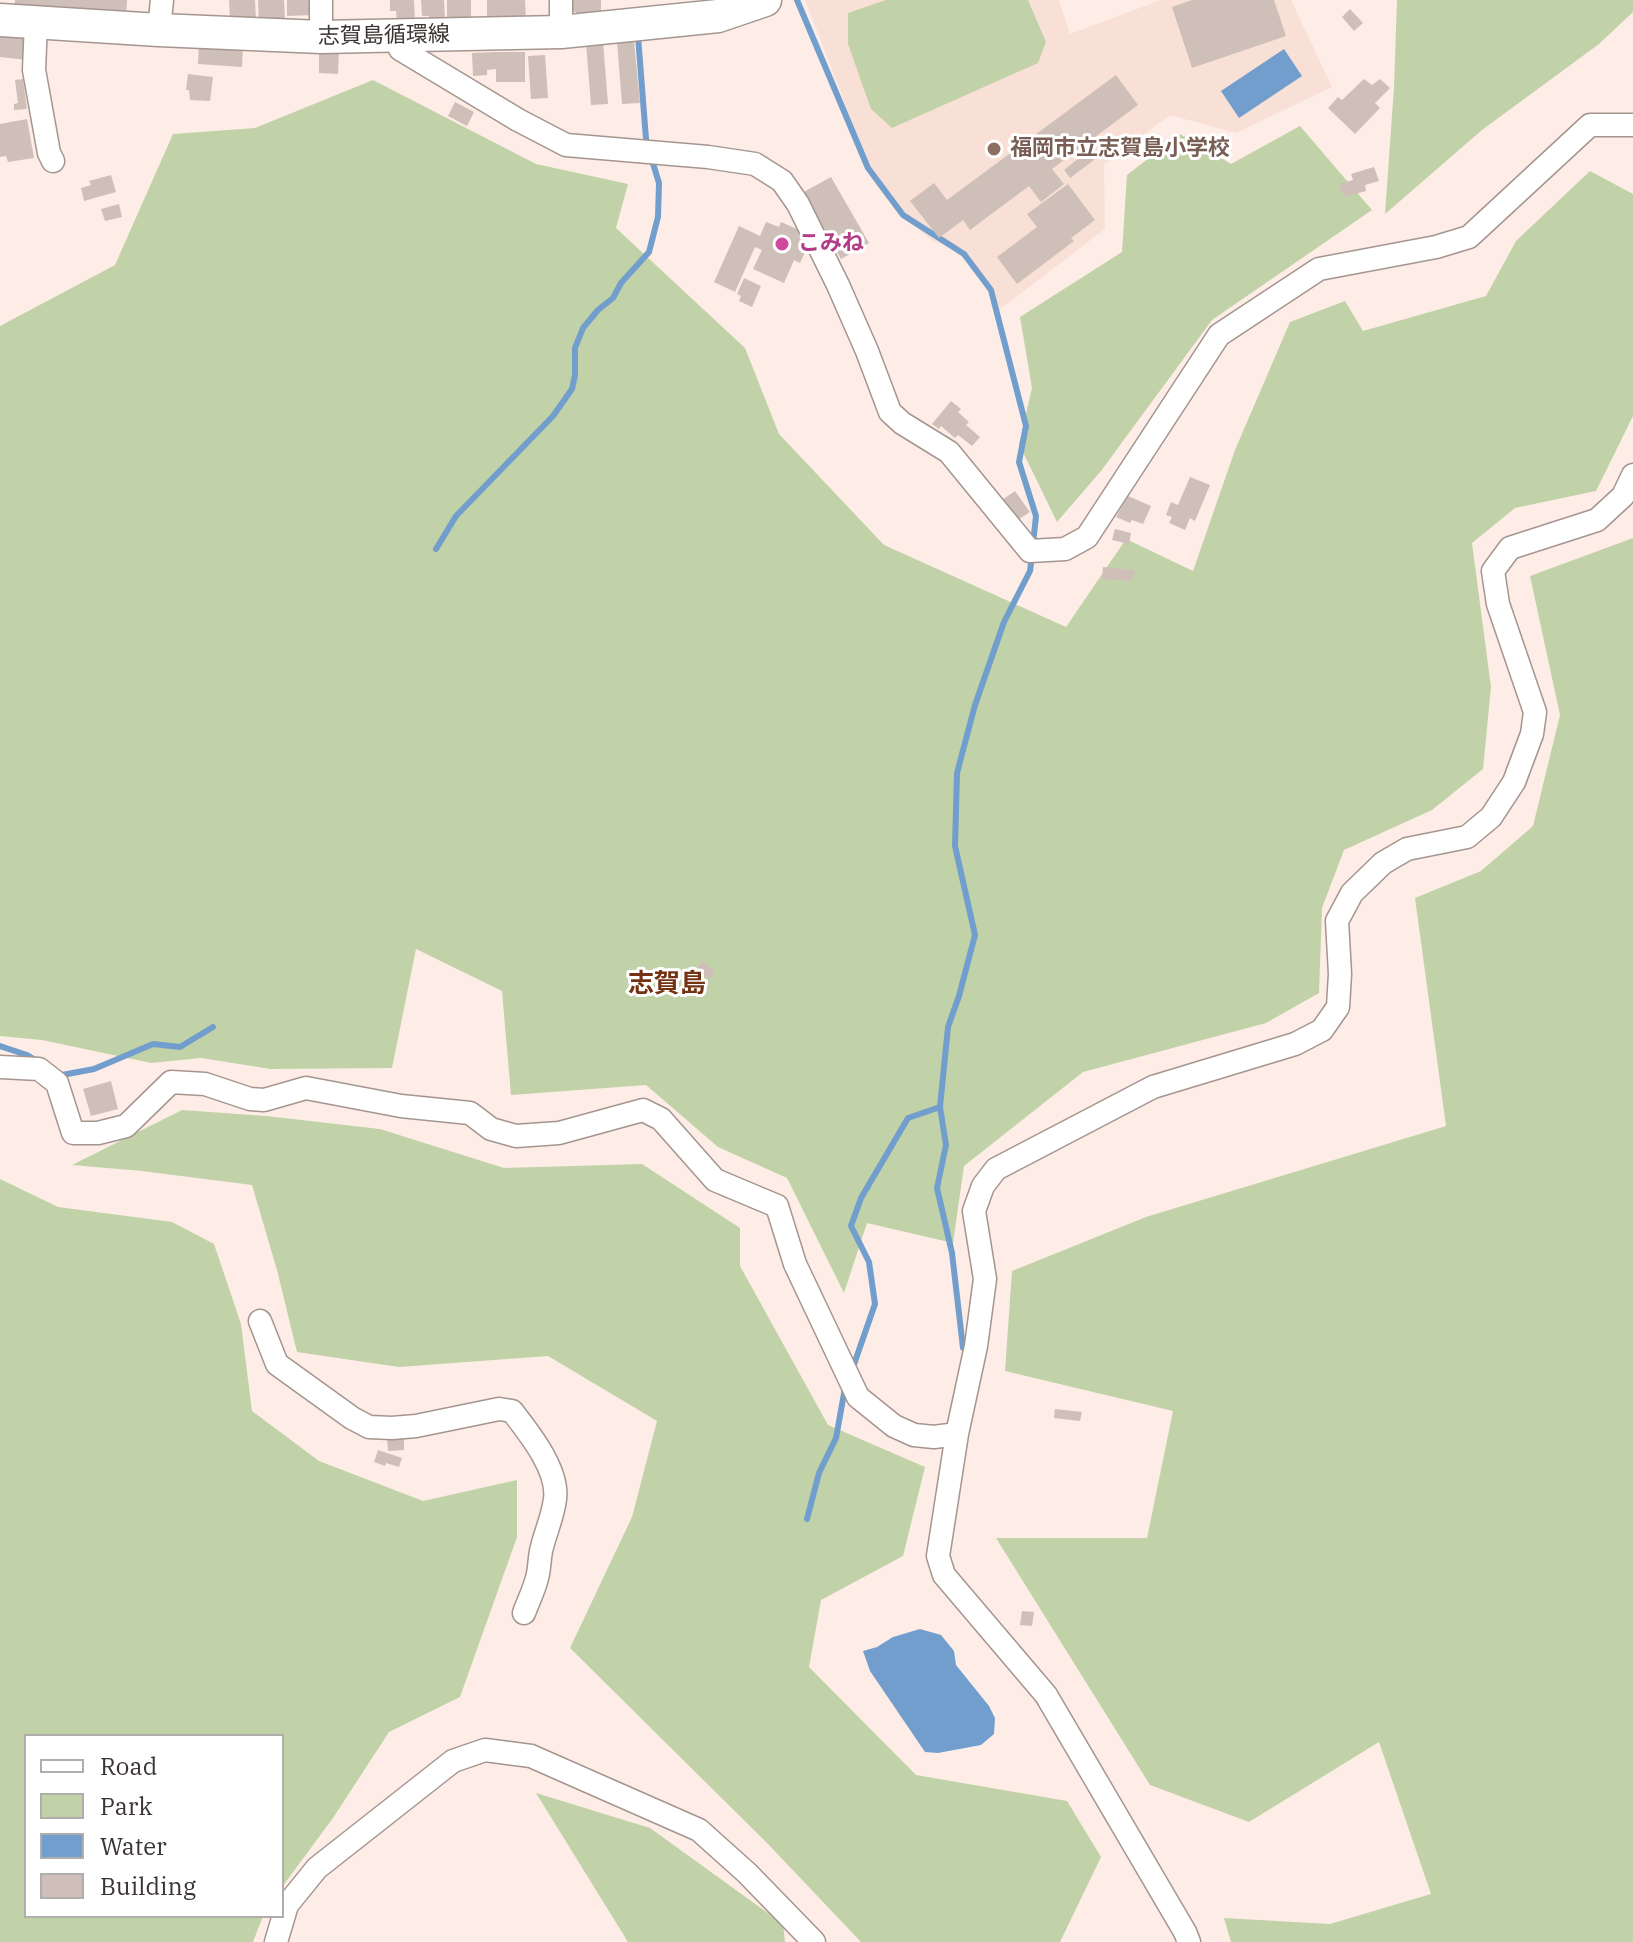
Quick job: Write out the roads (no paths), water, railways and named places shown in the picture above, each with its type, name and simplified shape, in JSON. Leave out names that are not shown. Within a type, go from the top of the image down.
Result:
[{"type":"main road","name":"志賀島循環線","points":[[0,20],[36,22],[160,15],[321,37],[561,32],[718,16],[765,0]]},
{"type":"street","points":[[321,0],[321,37]]},
{"type":"street","points":[[561,0],[561,32]]},
{"type":"street","points":[[36,22],[34,70],[53,161]]},
{"type":"street","points":[[395,36],[400,49],[566,145],[755,164],[782,181],[798,204],[838,285],[890,412],[949,452],[1030,551],[1065,549],[1087,537],[1219,335],[1319,269],[1436,247],[1469,237],[1590,125],[1633,125]]},
{"type":"street","points":[[1189,1942],[1046,1695],[944,1575],[938,1556],[985,1279],[974,1211],[983,1186],[996,1169],[1153,1087],[1295,1044],[1322,1030],[1338,1007],[1337,921],[1352,893],[1383,863],[1407,849],[1467,837],[1491,817],[1514,782],[1532,734],[1535,712],[1498,604],[1493,571],[1510,548],[1597,520],[1623,496],[1633,475]]},
{"type":"street","points":[[0,1067],[39,1069],[57,1083],[73,1133],[98,1133],[126,1126],[171,1082],[205,1084],[250,1099],[264,1100],[306,1088],[401,1106],[470,1113],[491,1129],[516,1136],[559,1133],[643,1110],[661,1119],[715,1180],[777,1206],[795,1264],[858,1397],[894,1426],[914,1435],[934,1437],[957,1434]]},
{"type":"street","points":[[260,1321],[277,1364],[369,1427],[416,1426],[499,1409],[512,1411],[542,1454],[552,1475],[556,1495],[542,1546],[538,1577],[524,1613]]},
{"type":"street","points":[[284,1915],[287,1905],[317,1868],[453,1761],[485,1750],[531,1756],[699,1830],[747,1873],[814,1942]]},
{"type":"street","points":[[276,1942],[283,1918]]},
{"type":"water","points":[[1284,49],[1302,76],[1239,118],[1221,91]]},
{"type":"water","points":[[920,1629],[941,1635],[954,1651],[956,1665],[989,1706],[995,1718],[994,1734],[981,1745],[938,1753],[925,1752],[870,1671],[863,1651]]},
{"type":"waterway","points":[[797,0],[868,168],[903,215],[964,254],[991,290],[1026,426],[1019,462],[1036,516],[1033,544]]},
{"type":"waterway","points":[[638,36],[648,146]]},
{"type":"waterway","points":[[436,549],[456,516],[553,416],[572,389],[575,348],[583,328],[613,298],[621,283],[649,252],[658,217],[659,183],[651,157]]},
{"type":"waterway","points":[[963,1348],[952,1253],[937,1188],[946,1145],[940,1107],[948,1027],[975,935],[955,846],[957,773],[975,705],[1004,622],[1030,571],[1032,556]]},
{"type":"waterway","points":[[57,1073],[62,1075],[94,1069],[153,1044],[180,1047],[213,1027]]},
{"type":"waterway","points":[[0,1046],[37,1061]]},
{"type":"waterway","points":[[852,1370],[875,1304],[869,1262],[851,1226],[861,1198],[908,1118],[940,1107]]},
{"type":"waterway","points":[[807,1519],[819,1473],[836,1438],[845,1388]]},
{"type":"place","name":"福岡市立志賀島小学校","points":[[994,149]]},
{"type":"place","name":"こみね","points":[[782,244]]},
{"type":"district","name":"志賀島","points":[[667,984]]}]
